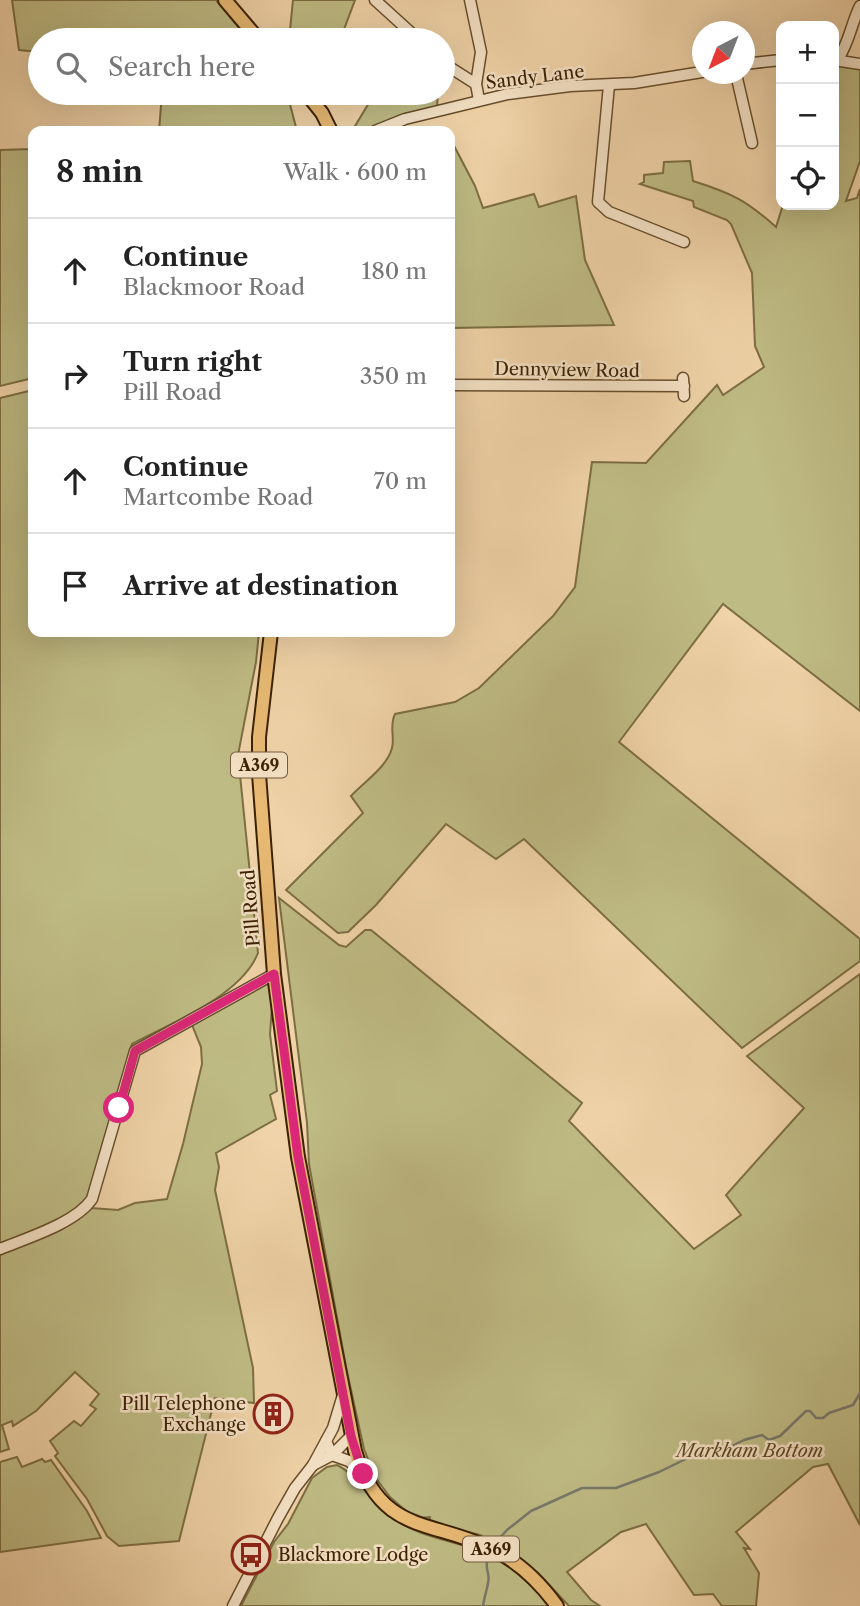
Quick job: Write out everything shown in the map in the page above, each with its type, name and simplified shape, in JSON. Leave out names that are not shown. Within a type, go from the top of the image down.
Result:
[{"type":"main road","points":[[225,0],[249,28]]},
{"type":"main road","points":[[316,105],[328,126]]},
{"type":"main road","name":"Pill Road","points":[[270,637],[259,737],[259,774],[274,974],[296,1149],[343,1395]]},
{"type":"main road","name":"A369","points":[[343,1395],[363,1474],[377,1495],[411,1522],[497,1552],[518,1564],[544,1588],[557,1606]]},
{"type":"street","points":[[375,0],[406,28]]},
{"type":"street","points":[[470,0],[481,52],[476,84],[479,100]]},
{"type":"street","points":[[839,55],[848,44],[853,21],[860,6]]},
{"type":"street","points":[[755,63],[776,61]]},
{"type":"street","points":[[839,61],[860,64]]},
{"type":"street","points":[[455,71],[476,84]]},
{"type":"street","name":"Sandy Lane","points":[[388,126],[405,119],[508,94],[570,86],[609,85],[692,73]]},
{"type":"street","points":[[738,84],[752,143]]},
{"type":"street","points":[[609,85],[598,202],[609,212],[684,242]]},
{"type":"street","name":"Dennyview Road","points":[[455,385],[684,387]]},
{"type":"street","points":[[0,1250],[52,1227],[88,1206],[135,1051],[274,974]]},
{"type":"street","name":"Pill Road","points":[[233,1606],[278,1518],[295,1488],[313,1465],[333,1428],[343,1395]]},
{"type":"street","points":[[333,1428],[350,1431]]},
{"type":"street","name":"Pill Road","points":[[313,1465],[332,1455],[350,1431]]},
{"type":"street","points":[[326,1441],[332,1455],[349,1461],[363,1474]]},
{"type":"green space","points":[[12,0],[216,0],[239,28],[28,28],[28,51],[19,50]]},
{"type":"green space","points":[[293,0],[355,0],[344,28],[290,28]]},
{"type":"green space","points":[[839,65],[860,69],[860,161],[846,201],[857,198],[860,189],[860,711],[723,604],[619,742],[860,939],[860,961],[742,1048],[524,839],[496,859],[446,824],[376,905],[348,932],[338,933],[286,890],[363,813],[351,796],[380,768],[389,755],[393,744],[392,723],[395,714],[455,702],[479,688],[553,616],[575,587],[592,462],[646,463],[717,385],[723,395],[764,367],[755,346],[752,273],[731,224],[694,207],[693,201],[640,184],[644,182],[644,175],[663,173],[664,162],[690,161],[693,181],[738,198],[776,227],[781,210],[839,210]]},
{"type":"green space","points":[[161,105],[290,105],[296,126],[159,126]]},
{"type":"green space","points":[[368,105],[437,105],[382,125],[355,126]]},
{"type":"green space","points":[[455,148],[483,208],[534,194],[539,207],[576,196],[585,260],[614,325],[455,328]]},
{"type":"green space","points":[[28,149],[28,379],[0,386],[0,150]]},
{"type":"green space","points":[[28,391],[28,637],[258,637],[238,755],[258,953],[237,982],[221,995],[132,1044],[87,1199],[71,1214],[0,1245],[0,398]]},
{"type":"green space","name":"Markham Bottom","points":[[279,898],[339,945],[346,947],[365,930],[371,930],[582,1103],[569,1121],[694,1249],[741,1215],[726,1195],[804,1108],[747,1056],[860,974],[860,1525],[828,1464],[813,1467],[736,1532],[750,1549],[744,1548],[759,1573],[756,1606],[722,1606],[713,1594],[694,1595],[646,1524],[621,1532],[567,1572],[591,1600],[600,1606],[569,1606],[540,1575],[511,1552],[480,1535],[429,1522],[430,1517],[419,1518],[390,1497],[375,1477],[364,1449],[346,1367],[309,1164],[307,1123]]},
{"type":"green space","points":[[266,983],[269,985],[272,1007],[270,1034],[277,1091],[270,1095],[276,1119],[216,1153],[219,1167],[215,1190],[253,1368],[254,1403],[215,1398],[179,1541],[119,1546],[107,1536],[87,1499],[55,1456],[58,1453],[50,1441],[74,1421],[81,1426],[96,1409],[90,1405],[99,1394],[75,1372],[36,1411],[13,1426],[12,1421],[2,1425],[9,1449],[0,1452],[0,1255],[79,1219],[91,1208],[118,1210],[135,1203],[167,1199],[202,1064],[201,1047],[192,1025]]},
{"type":"green space","points":[[17,1457],[22,1467],[42,1459],[45,1462],[51,1460],[87,1511],[101,1538],[0,1552],[0,1462]]},
{"type":"green space","points":[[337,1465],[353,1477],[380,1507],[405,1526],[499,1560],[526,1581],[550,1606],[241,1606],[274,1542],[288,1524],[312,1478],[327,1467]]},
{"type":"waterway","points":[[494,1544],[531,1511],[582,1488],[616,1488],[694,1455],[728,1448],[762,1435],[769,1440],[780,1436],[806,1411],[810,1411],[816,1418],[823,1418],[829,1413],[853,1405],[860,1393]]},
{"type":"waterway","points":[[483,1606],[489,1579],[489,1553]]},
{"type":"place","name":"Pill Telephone Exchange","points":[[273,1414]]},
{"type":"place","name":"Blackmore Lodge","points":[[251,1555]]},
{"type":"route","points":[[119,1108],[135,1051],[274,974],[298,1157],[351,1436],[363,1474]]}]
